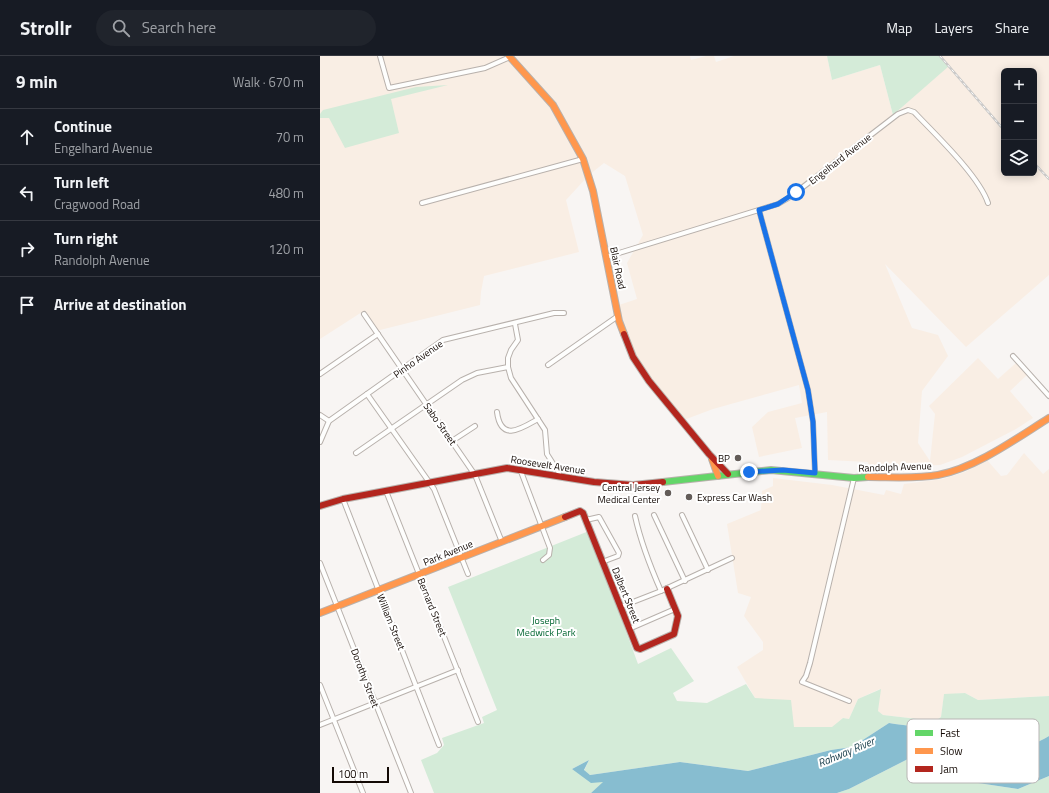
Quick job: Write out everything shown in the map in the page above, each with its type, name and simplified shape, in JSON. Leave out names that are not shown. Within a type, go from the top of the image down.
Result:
[{"type":"street","points":[[380,56],[389,88],[485,68],[509,56]]},
{"type":"street","name":"Blair Road","points":[[509,56],[553,105],[583,159],[593,191],[618,316],[626,344],[640,370],[712,459],[718,461],[728,474]]},
{"type":"street","name":"Engelhard Avenue","points":[[606,257],[778,204],[790,197],[898,114],[908,110],[914,112],[972,176],[984,191],[988,203]]},
{"type":"street","points":[[422,203],[583,159]]},
{"type":"street","points":[[759,210],[808,390],[813,422],[815,473]]},
{"type":"street","name":"Pinho Avenue","points":[[329,421],[443,340],[515,324],[554,313],[564,313]]},
{"type":"street","name":"Sabo Street","points":[[364,314],[475,475],[502,542]]},
{"type":"street","points":[[548,365],[618,316]]},
{"type":"street","points":[[515,324],[519,336],[509,353],[508,367],[514,383],[545,430],[547,454],[559,473],[559,476]]},
{"type":"street","points":[[320,374],[378,334]]},
{"type":"street","points":[[1013,356],[1049,396]]},
{"type":"street","points":[[356,453],[462,380],[477,373],[508,367]]},
{"type":"street","points":[[367,394],[434,489],[468,574]]},
{"type":"street","points":[[497,412],[498,419],[502,426],[511,431],[519,430],[538,419]]},
{"type":"street","points":[[320,415],[329,421],[320,442]]},
{"type":"street","name":"Randolph Avenue","points":[[728,474],[771,470],[815,473],[854,478],[929,476],[953,471],[1012,442],[1049,418]]},
{"type":"street","points":[[452,441],[475,426]]},
{"type":"street","points":[[712,459],[718,476]]},
{"type":"street","name":"Roosevelt Avenue","points":[[320,506],[343,499],[507,468],[609,484],[633,485],[728,474]]},
{"type":"street","points":[[519,469],[551,552],[547,558],[543,560]]},
{"type":"street","points":[[849,701],[802,682],[806,676],[810,663],[854,478]]},
{"type":"street","name":"Bernard Street","points":[[386,491],[478,722]]},
{"type":"street","name":"William Street","points":[[343,499],[439,746]]},
{"type":"street","name":"Park Avenue","points":[[320,613],[542,526],[582,512]]},
{"type":"street","name":"Dalbert Street","points":[[582,512],[620,606],[640,649],[674,634],[678,616],[675,609]]},
{"type":"street","points":[[654,515],[685,581]]},
{"type":"street","points":[[682,515],[708,570]]},
{"type":"street","points":[[630,629],[675,609],[644,551],[639,526],[635,516]]},
{"type":"street","points":[[586,520],[599,517],[619,553],[618,556],[602,562]]},
{"type":"street","points":[[620,606],[685,581],[732,558]]},
{"type":"street","name":"Dorothy Street","points":[[320,563],[374,703],[411,793]]},
{"type":"street","points":[[320,725],[458,670]]},
{"type":"street","points":[[320,685],[363,793]]},
{"type":"shaded area","points":[[320,56],[690,56],[691,60],[706,56],[714,56],[716,62],[734,56],[827,56],[832,80],[880,65],[893,115],[948,66],[941,56],[1049,56],[1049,275],[966,347],[885,264],[912,328],[938,335],[948,356],[922,391],[918,443],[930,461],[935,414],[929,406],[978,358],[998,379],[1016,363],[1027,375],[1010,391],[1033,418],[1016,429],[962,457],[940,465],[870,468],[868,462],[828,460],[827,412],[795,418],[802,448],[759,457],[752,427],[768,412],[802,403],[799,385],[713,409],[681,421],[629,351],[616,306],[637,299],[627,263],[643,235],[625,176],[604,163],[589,175],[566,200],[579,252],[484,276],[480,305],[376,331],[362,312],[320,339]]},
{"type":"shaded area","points":[[1024,453],[1043,474],[1049,469],[1049,696],[978,700],[965,693],[944,695],[941,717],[938,719],[918,719],[883,715],[878,711],[880,689],[858,699],[849,719],[843,718],[833,727],[794,727],[755,698],[737,667],[763,650],[763,642],[744,616],[751,597],[738,593],[727,524],[761,510],[762,491],[773,486],[773,478],[832,485],[884,495],[886,490],[901,494],[904,484],[943,479],[965,472],[987,460],[1001,476],[1007,475]]},
{"type":"green space","points":[[827,56],[941,56],[949,66],[893,115],[880,65],[832,80]]},
{"type":"green space","points":[[448,85],[391,99],[399,133],[345,148],[329,118],[320,118],[320,114],[323,110],[416,87]]},
{"type":"green space","name":"Joseph Medwick Park","points":[[589,531],[638,664],[671,648],[694,681],[673,693],[677,701],[707,703],[746,684],[755,698],[791,700],[794,727],[832,727],[843,718],[849,719],[858,699],[881,689],[878,711],[883,715],[918,719],[907,719],[907,725],[889,723],[852,747],[831,750],[748,771],[680,762],[590,775],[584,771],[589,760],[572,769],[604,782],[591,793],[434,793],[421,760],[437,753],[444,745],[442,738],[484,723],[482,717],[497,710],[448,587]]},
{"type":"green space","points":[[965,693],[978,700],[1049,696],[1049,736],[1039,741],[1039,719],[938,719],[941,717],[944,694]]},
{"type":"green space","points":[[907,760],[907,783],[978,783],[1018,789],[1032,783],[1039,783],[1039,780],[1049,776],[1049,793],[837,793],[849,789]]},
{"type":"water","name":"Rahway River","points":[[889,723],[907,725],[907,760],[849,789],[837,793],[591,793],[603,782],[591,783],[572,769],[589,760],[584,770],[590,775],[680,762],[748,771],[831,750],[852,747]]},
{"type":"water","points":[[1049,736],[1049,776],[1039,780],[1039,741]]},
{"type":"water","points":[[978,783],[1032,783],[1018,789]]},
{"type":"railway","points":[[940,56],[1001,127]]},
{"type":"railway","points":[[1037,166],[1049,179]]},
{"type":"traffic: fast","points":[[663,482],[771,470],[854,478],[868,477]]},
{"type":"traffic: slow","points":[[509,56],[553,105],[583,159],[593,191],[619,321],[624,334]]},
{"type":"traffic: slow","points":[[868,477],[921,477],[938,475],[952,471],[967,466],[996,451],[1049,418]]},
{"type":"traffic: slow","points":[[712,459],[718,476]]},
{"type":"traffic: slow","points":[[320,613],[565,517]]},
{"type":"traffic: jam","points":[[624,334],[633,357],[649,381],[709,454],[728,474]]},
{"type":"traffic: jam","points":[[320,506],[343,499],[507,468],[594,482],[633,485],[663,482]]},
{"type":"traffic: jam","points":[[565,517],[580,511],[583,513],[637,648],[640,649],[674,634],[678,616],[667,589]]},
{"type":"place","name":"BP","points":[[738,458]]},
{"type":"place","name":"Central Jersey Medical Center","points":[[668,493]]},
{"type":"place","name":"Express Car Wash","points":[[689,497]]},
{"type":"route","points":[[749,472],[783,470],[815,473],[811,404],[759,210],[778,204],[796,192]]}]
